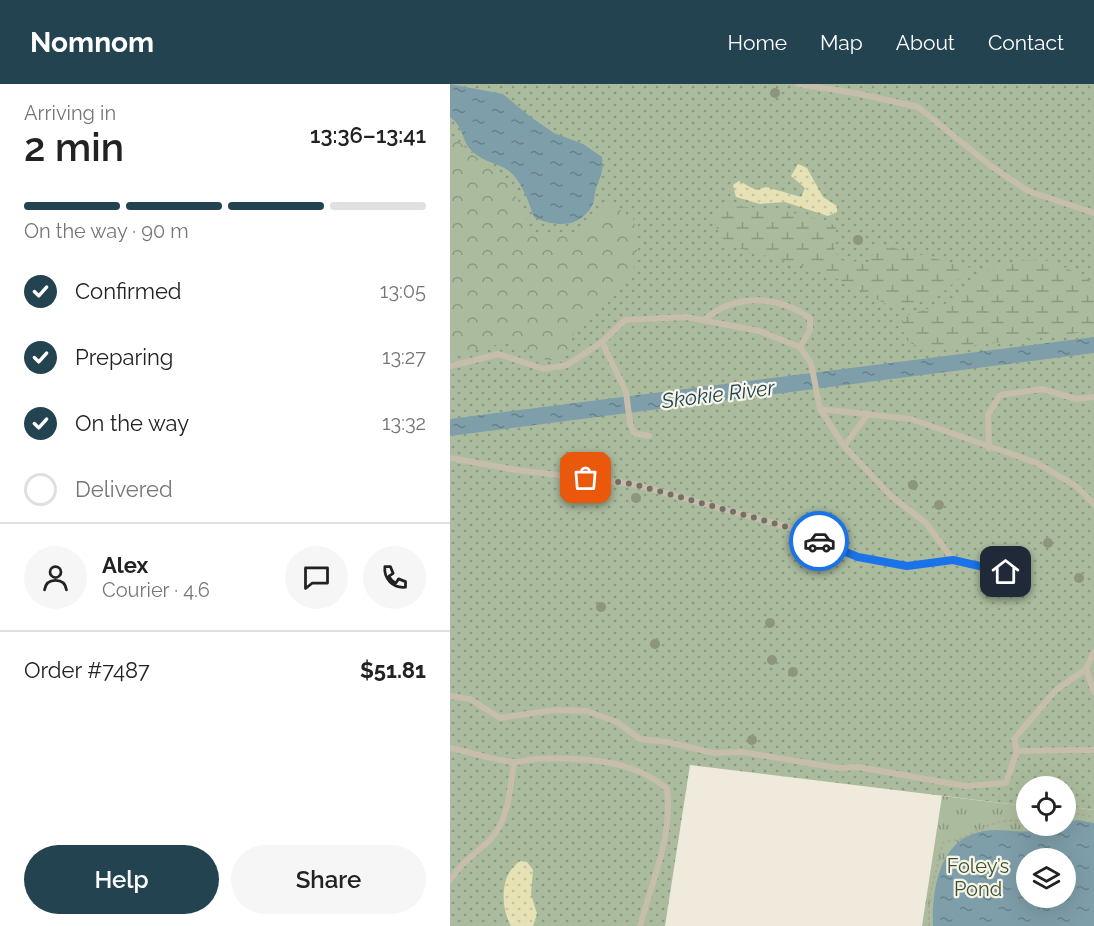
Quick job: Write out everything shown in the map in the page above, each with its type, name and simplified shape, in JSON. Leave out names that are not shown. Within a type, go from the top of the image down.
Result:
[{"type":"lane","points":[[798,84],[918,106],[991,166],[1028,191],[1094,213]]},
{"type":"lane","points":[[704,320],[731,302],[771,302],[799,310],[810,318],[810,330],[801,347]]},
{"type":"lane","points":[[450,366],[499,354],[544,369],[567,365],[602,342],[625,320],[686,317],[759,331],[801,347],[811,363],[820,409],[844,446],[891,496],[926,523],[953,560]]},
{"type":"lane","points":[[602,342],[626,392],[630,423],[634,433],[649,436]]},
{"type":"lane","points":[[989,448],[988,415],[1000,395],[1042,389],[1076,399],[1094,397]]},
{"type":"lane","points":[[820,409],[911,419],[1037,463],[1076,486],[1094,504]]},
{"type":"lane","points":[[844,446],[868,414]]},
{"type":"lane","points":[[450,458],[516,470],[633,484],[784,526],[858,557],[907,566],[953,560],[1006,572]]},
{"type":"lane","points":[[450,696],[470,699],[500,718],[555,710],[587,711],[617,722],[640,739],[667,742],[714,753],[742,752],[838,768],[858,767],[965,786],[1006,783],[1017,751],[1014,740],[1056,690],[1086,669],[1094,652]]},
{"type":"lane","points":[[1086,669],[1094,692]]},
{"type":"lane","points":[[450,748],[514,762],[534,759],[579,760],[626,766],[653,776],[667,789],[670,812],[664,843],[640,926]]},
{"type":"lane","points":[[1017,751],[1094,750]]},
{"type":"lane","points":[[450,880],[463,862],[491,839],[502,824],[514,762]]},
{"type":"path","points":[[1076,815],[1094,817]]},
{"type":"path","points":[[929,926],[929,899],[943,842],[952,841],[983,826],[1009,818],[1016,820]]},
{"type":"green space","points":[[450,84],[1094,84],[1094,810],[1076,808],[1076,776],[1016,776],[1016,805],[690,765],[665,926],[450,926]]},
{"type":"green space","points":[[450,134],[511,188],[522,207],[531,234],[559,236],[587,228],[605,204],[632,215],[637,244],[633,269],[619,291],[577,327],[572,336],[570,352],[561,357],[547,360],[514,345],[499,344],[450,359]]},
{"type":"green space","points":[[727,206],[783,211],[836,226],[834,252],[846,261],[868,262],[879,244],[971,268],[943,292],[912,304],[886,304],[824,272],[727,245],[714,224],[714,211]]},
{"type":"green space","points":[[1025,260],[1053,261],[1094,283],[1094,331],[929,351],[908,342],[901,327],[904,316],[951,302],[994,265]]},
{"type":"green space","name":"Foley’s Pond","points":[[942,796],[1016,805],[1016,836],[1076,836],[1076,808],[1094,810],[1094,926],[922,926]]},
{"type":"sand","points":[[798,164],[807,168],[823,197],[837,206],[837,212],[828,216],[785,202],[760,204],[736,197],[733,185],[739,181],[756,190],[766,187],[801,197],[805,188],[791,176]]},
{"type":"sand","points":[[520,861],[527,862],[533,870],[531,894],[537,914],[533,926],[511,926],[505,909],[505,882],[513,867]]},
{"type":"water","points":[[450,84],[503,94],[554,133],[583,144],[602,157],[602,173],[593,204],[587,213],[580,219],[566,224],[550,223],[534,217],[516,178],[506,169],[477,155],[469,148],[459,128],[450,117]]},
{"type":"water","name":"Skokie River","points":[[1094,337],[1094,353],[450,436],[450,419]]},
{"type":"water","name":"Foley’s Pond","points":[[1076,820],[1094,823],[1094,926],[933,926],[934,897],[941,867],[957,844],[969,836],[996,830],[1016,831],[1016,836],[1076,836]]},
{"type":"way so far","points":[[586,478],[633,484],[784,526],[819,541]]},
{"type":"route","points":[[819,541],[858,557],[907,566],[953,560],[1006,572]]}]
